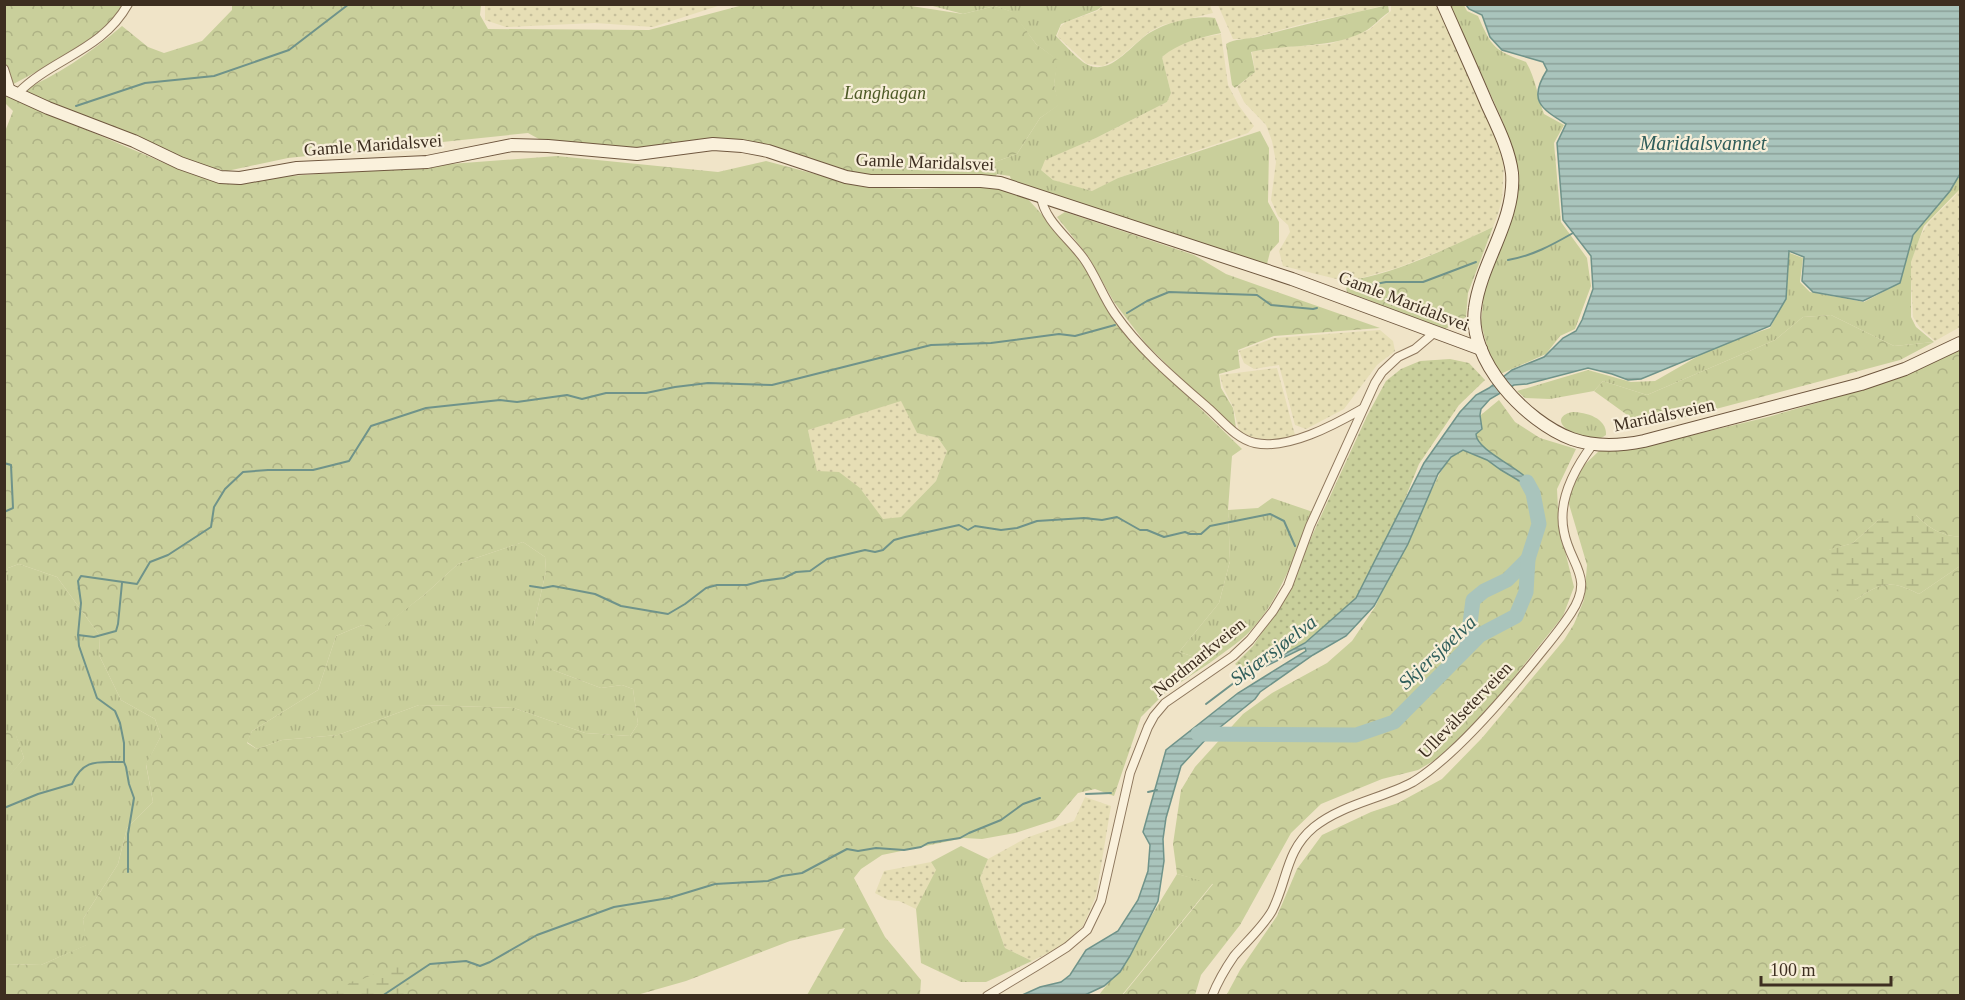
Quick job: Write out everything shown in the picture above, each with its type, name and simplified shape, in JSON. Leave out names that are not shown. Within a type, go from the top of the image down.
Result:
[{"type":"street","points":[[4,69],[11,91],[36,79],[96,42],[121,18],[128,4]]},
{"type":"street","name":"Maridalsveien","points":[[1443,4],[1504,142],[1512,171],[1507,212],[1474,310],[1475,328],[1481,349],[1509,394],[1549,428],[1572,439],[1593,444],[1625,444],[1650,440],[1833,393],[1905,369],[1960,343]]},
{"type":"street","name":"Gamle Maridalsvei","points":[[11,91],[48,108],[134,141],[180,163],[220,177],[246,177],[297,168],[428,162],[513,145],[637,154],[713,144],[768,151],[858,180],[990,181],[1009,185],[1331,293],[1481,349]]},
{"type":"street","points":[[1041,196],[1046,214],[1086,261],[1109,305],[1121,322],[1142,347],[1242,437],[1262,444],[1286,442],[1319,431],[1362,409]]},
{"type":"street","name":"Nordmarkveien","points":[[987,996],[1049,958],[1087,930],[1101,901],[1130,773],[1154,716],[1166,703],[1233,656],[1256,635],[1288,586],[1310,526],[1332,481],[1362,409],[1382,372],[1398,357],[1415,349],[1435,332]]},
{"type":"street","name":"Ullevålseterveien","points":[[1212,996],[1230,963],[1268,918],[1292,855],[1305,835],[1332,815],[1403,787],[1431,770],[1503,700],[1573,611],[1580,590],[1581,576],[1563,532],[1563,512],[1574,473],[1593,444]]},
{"type":"shaded area","points":[[485,4],[721,5],[653,27],[595,23],[506,27],[485,20]]},
{"type":"shaded area","points":[[1105,4],[1210,5],[1213,13],[1163,25],[1149,32],[1119,58],[1103,66],[1087,64],[1057,36],[1061,26],[1066,22],[1097,11]]},
{"type":"shaded area","points":[[1218,5],[1385,5],[1247,39],[1233,39]]},
{"type":"shaded area","points":[[1391,5],[1436,5],[1494,131],[1504,162],[1502,199],[1493,227],[1397,268],[1354,280],[1345,281],[1283,266],[1279,251],[1290,232],[1288,225],[1278,216],[1271,200],[1276,162],[1272,141],[1266,125],[1244,102],[1237,87],[1255,72],[1252,52],[1271,48],[1330,44],[1369,30],[1391,11]]},
{"type":"shaded area","points":[[1221,34],[1228,85],[1239,106],[1254,126],[1248,133],[1118,178],[1093,191],[1053,180],[1041,170],[1044,160],[1096,138],[1167,102],[1171,93],[1162,57],[1174,47],[1194,39]]},
{"type":"shaded area","points":[[1960,188],[1960,327],[1935,341],[1920,328],[1913,317],[1910,263],[1929,222]]},
{"type":"shaded area","points":[[1380,330],[1393,341],[1395,351],[1377,365],[1344,409],[1306,429],[1295,425],[1279,365],[1254,369],[1244,363],[1239,351],[1274,338]]},
{"type":"shaded area","points":[[1277,368],[1295,435],[1274,441],[1251,437],[1239,431],[1233,407],[1220,375]]},
{"type":"shaded area","points":[[901,400],[917,433],[938,438],[947,451],[936,481],[901,517],[883,520],[860,488],[817,472],[808,430]]},
{"type":"shaded area","points":[[1085,797],[1111,806],[1096,896],[1083,926],[1062,946],[1032,961],[1005,948],[980,878],[988,859],[1026,838],[1074,821]]},
{"type":"shaded area","points":[[931,862],[936,870],[933,890],[916,909],[875,893],[884,871]]},
{"type":"green space","name":"Langhagan","points":[[898,4],[963,14],[995,6],[1013,12],[1036,44],[1058,60],[1054,84],[1059,105],[1040,118],[1017,154],[995,162],[997,174],[991,184],[869,181],[727,144],[626,148],[548,144],[528,133],[288,158],[227,171],[185,162],[18,92],[73,63],[122,26],[148,47],[164,53],[202,41],[232,10],[232,5],[481,5],[480,15],[488,29],[649,30],[743,5]]},
{"type":"green space","points":[[5,5],[127,5],[94,41],[5,88]]},
{"type":"green space","points":[[929,5],[1104,5],[1061,24],[1056,36],[1080,60],[1097,67],[1114,62],[1151,32],[1166,25],[1191,18],[1215,18],[1221,33],[1183,44],[1162,57],[1171,93],[1167,102],[1096,138],[1045,160],[1041,170],[1053,180],[1092,191],[1118,178],[1260,131],[1269,148],[1268,202],[1279,222],[1279,242],[1270,252],[1266,268],[1012,184],[1010,176],[997,174],[995,162],[1017,154],[1040,118],[1058,105],[1054,84],[1057,60],[1036,44],[1012,12],[995,6],[963,14]]},
{"type":"green space","points":[[1388,5],[1389,12],[1367,30],[1354,36],[1339,41],[1251,52],[1255,72],[1235,88],[1232,85],[1226,44],[1229,42]]},
{"type":"green space","points":[[1450,5],[1464,5],[1467,11],[1478,16],[1495,47],[1526,62],[1544,114],[1564,125],[1554,143],[1561,222],[1587,258],[1591,286],[1575,329],[1560,336],[1546,354],[1498,375],[1481,323],[1484,293],[1512,217],[1514,159],[1503,122]]},
{"type":"green space","points":[[5,95],[176,168],[225,181],[557,156],[718,172],[766,161],[864,187],[916,189],[990,186],[1025,196],[1082,258],[1137,347],[1242,449],[1232,456],[1228,510],[1230,561],[1219,603],[1179,652],[1211,662],[1166,692],[1141,717],[1114,796],[1095,789],[1078,793],[1055,820],[1015,833],[982,839],[964,838],[882,855],[861,869],[854,878],[885,937],[921,980],[920,995],[807,995],[845,928],[790,941],[686,981],[637,995],[5,995],[5,964],[41,965],[86,945],[83,919],[118,864],[127,828],[153,802],[146,764],[161,736],[155,719],[121,700],[99,655],[100,636],[57,577],[19,564],[8,568],[5,591],[4,134],[13,111],[5,103]],"holes":[[[901,401],[917,433],[938,438],[947,451],[936,481],[901,517],[883,519],[860,488],[839,472],[817,471],[808,430]],[[523,542],[545,557],[546,571],[534,624],[537,658],[553,670],[601,688],[622,685],[633,689],[638,724],[630,736],[585,733],[514,708],[419,705],[338,735],[282,740],[257,749],[247,743],[252,731],[318,690],[336,636],[362,625],[378,631],[424,595],[458,564]]]},
{"type":"green space","points":[[1960,172],[1960,189],[1924,226],[1911,262],[1911,317],[1916,327],[1934,342],[1894,346],[1831,315],[1803,317],[1775,340],[1647,395],[1603,381],[1594,391],[1550,399],[1525,398],[1517,391],[1588,370],[1631,382],[1655,381],[1714,347],[1770,328],[1785,298],[1787,252],[1803,258],[1800,282],[1810,292],[1864,302],[1900,283],[1910,236]]},
{"type":"green space","points":[[1065,212],[1194,255],[1226,274],[1380,328],[1274,336],[1238,350],[1240,368],[1219,374],[1221,388],[1233,408],[1236,428],[1226,423],[1146,344],[1114,302],[1088,256],[1057,217]]},
{"type":"green space","points":[[1493,227],[1468,293],[1466,317],[1445,329],[1347,292],[1345,281],[1401,267]]},
{"type":"green space","points":[[1831,315],[1894,346],[1934,342],[1900,360],[1663,423],[1637,422],[1594,391],[1603,381],[1647,395],[1775,340],[1803,317]]},
{"type":"green space","points":[[1960,349],[1960,537],[1936,530],[1916,515],[1878,520],[1853,543],[1829,550],[1855,600],[1872,589],[1886,585],[1900,586],[1919,594],[1960,566],[1960,995],[1226,996],[1240,970],[1277,916],[1297,869],[1322,835],[1371,812],[1398,803],[1442,779],[1482,738],[1564,640],[1584,600],[1587,565],[1566,494],[1580,469],[1599,451],[1634,449],[1768,417],[1862,389]]},
{"type":"green space","points":[[1450,359],[1469,363],[1485,380],[1459,405],[1419,464],[1374,576],[1341,618],[1298,649],[1248,674],[1235,664],[1253,646],[1281,603],[1367,416],[1386,381],[1401,369],[1420,361]]},
{"type":"green space","points":[[1499,400],[1515,422],[1540,438],[1576,449],[1557,489],[1559,527],[1574,587],[1563,616],[1459,746],[1418,770],[1382,779],[1321,804],[1291,833],[1240,925],[1201,975],[1195,995],[1122,996],[1213,884],[1177,874],[1173,844],[1181,790],[1195,767],[1243,714],[1272,693],[1327,663],[1352,641],[1375,607],[1440,473],[1476,419]]},
{"type":"green space","points":[[1572,412],[1595,417],[1603,424],[1606,435],[1589,438],[1570,432],[1561,421],[1563,416]]},
{"type":"green space","points":[[1272,498],[1313,512],[1289,570],[1274,598],[1247,634],[1211,662],[1179,652],[1219,603],[1230,561],[1228,510],[1258,508]]},
{"type":"green space","points":[[1895,514],[1916,515],[1936,530],[1960,537],[1960,566],[1919,594],[1900,586],[1886,585],[1872,589],[1855,600],[1835,590],[1830,576],[1828,550],[1853,543],[1878,520]]},
{"type":"green space","points":[[523,542],[545,557],[546,571],[534,624],[553,670],[601,688],[622,685],[633,689],[638,724],[630,736],[585,733],[514,708],[419,705],[338,735],[282,740],[257,749],[247,742],[252,731],[318,690],[336,636],[362,625],[378,630],[424,595],[458,564]]},
{"type":"green space","points":[[19,564],[57,577],[100,636],[99,655],[121,700],[155,719],[161,736],[146,765],[153,802],[127,828],[118,864],[83,919],[87,945],[41,965],[5,964],[4,782],[24,758],[16,736],[4,730],[5,591],[8,568]]},
{"type":"green space","points":[[5,730],[16,735],[24,758],[5,782]]},
{"type":"green space","points":[[961,846],[988,859],[980,878],[1005,948],[1032,961],[986,982],[961,982],[921,963],[916,909],[936,870],[931,862]]},
{"type":"green space","points":[[1177,874],[1213,883],[1122,995],[1098,996],[1117,972]]},
{"type":"green space","points":[[397,964],[404,969],[409,981],[407,995],[328,995],[342,990],[350,982],[363,979]]},
{"type":"water","name":"Maridalsvannet","points":[[1466,5],[1960,5],[1960,174],[1950,191],[1913,235],[1900,283],[1863,301],[1813,292],[1802,281],[1804,257],[1789,251],[1786,299],[1770,326],[1641,379],[1628,380],[1588,368],[1527,384],[1514,385],[1490,399],[1481,409],[1482,429],[1476,434],[1478,440],[1491,453],[1525,477],[1532,484],[1539,499],[1532,502],[1523,483],[1487,460],[1463,450],[1451,457],[1438,474],[1408,544],[1374,606],[1346,636],[1313,655],[1260,692],[1255,699],[1208,737],[1181,766],[1166,818],[1163,839],[1164,861],[1158,901],[1120,972],[1104,986],[1085,995],[1020,996],[1040,987],[1061,982],[1070,975],[1086,950],[1118,931],[1138,900],[1148,871],[1150,845],[1143,832],[1166,750],[1238,693],[1306,651],[1305,648],[1299,650],[1246,676],[1247,671],[1264,665],[1305,643],[1356,598],[1424,463],[1460,412],[1476,395],[1512,370],[1544,357],[1563,338],[1576,331],[1582,320],[1593,289],[1591,256],[1563,220],[1557,143],[1566,124],[1549,113],[1540,102],[1538,89],[1547,70],[1543,62],[1502,50],[1490,37],[1482,15],[1469,9]]},
{"type":"waterway","points":[[76,106],[145,83],[214,76],[289,50],[349,4]]},
{"type":"waterway","points":[[1508,260],[1534,253],[1573,233]]},
{"type":"waterway","points":[[1355,288],[1386,282],[1423,282],[1476,262]]},
{"type":"waterway","points":[[1127,313],[1169,292],[1257,295],[1271,305],[1317,308]]},
{"type":"waterway","points":[[128,872],[128,834],[134,798],[124,762],[124,743],[120,723],[115,711],[97,698],[79,646],[81,603],[78,581],[81,576],[137,584],[150,562],[168,555],[211,527],[214,507],[225,489],[243,472],[313,470],[349,461],[371,426],[426,408],[500,400],[517,402],[567,395],[582,399],[606,393],[646,393],[708,383],[772,385],[931,345],[991,343],[1059,334],[1075,336],[1115,325]]},
{"type":"waterway","points":[[4,463],[11,465],[13,508],[4,512]]},
{"type":"waterway","name":"Skjersjøelva","points":[[1198,734],[1356,735],[1394,722],[1480,635],[1516,616],[1526,592],[1528,559],[1539,524],[1533,493],[1527,482]]},
{"type":"waterway","points":[[530,586],[543,588],[553,586],[595,594],[621,606],[668,614],[706,588],[717,585],[747,585],[784,578],[796,572],[810,571],[827,559],[865,550],[875,552],[883,550],[894,540],[905,537],[959,525],[968,530],[975,526],[1001,530],[1017,528],[1037,521],[1084,518],[1102,520],[1117,517],[1140,530],[1147,530],[1164,537],[1185,532],[1201,534],[1210,526],[1270,514],[1284,521],[1295,546]]},
{"type":"waterway","points":[[1467,647],[1473,600],[1484,591],[1507,580],[1528,559]]},
{"type":"waterway","points":[[78,635],[94,637],[116,631],[122,583]]},
{"type":"waterway","name":"Skjærsjøelva","points":[[1206,704],[1247,673]]},
{"type":"waterway","points":[[4,808],[38,794],[72,784],[87,765],[100,762],[124,762]]},
{"type":"waterway","points":[[1148,792],[1157,790]]},
{"type":"waterway","points":[[1086,794],[1111,793]]},
{"type":"waterway","points":[[382,996],[430,964],[466,961],[480,966],[537,935],[614,907],[669,898],[715,884],[768,881],[802,873],[847,849],[858,851],[876,848],[904,850],[921,847],[928,843],[960,838],[1001,820],[1023,804],[1040,798]]}]
